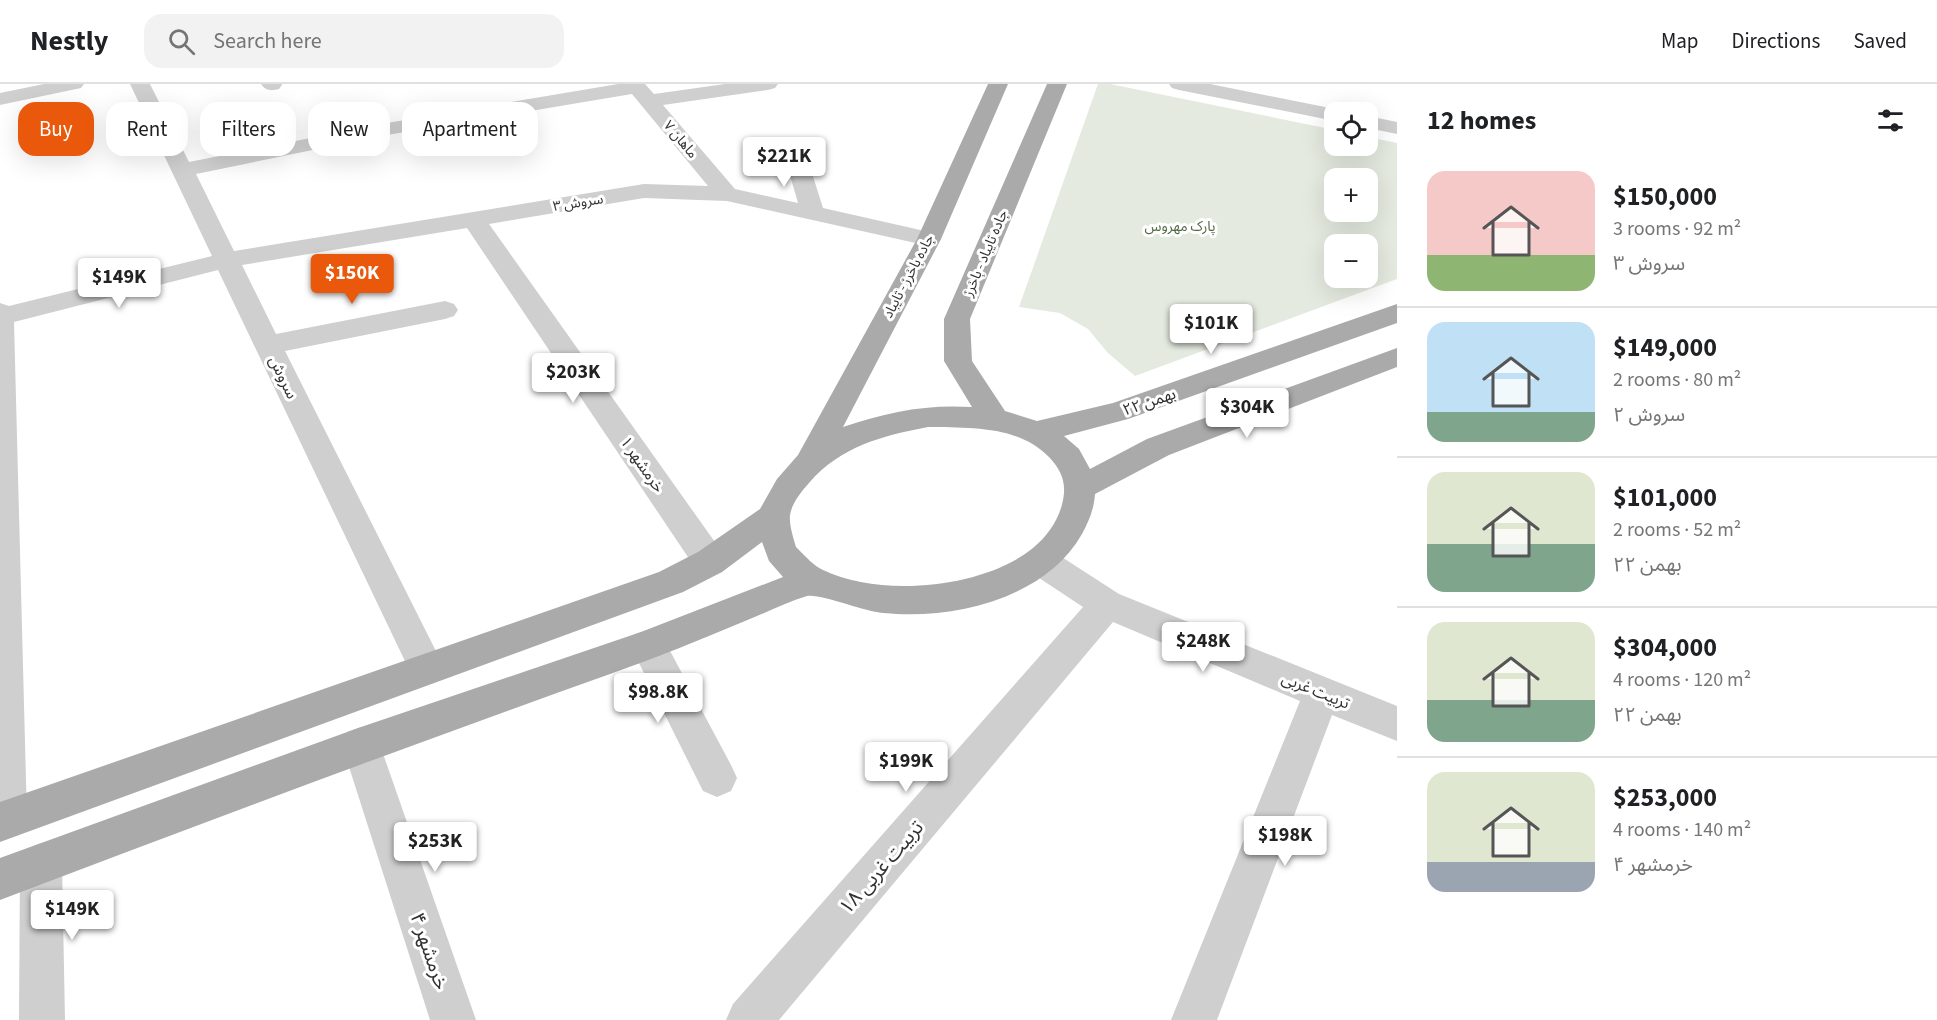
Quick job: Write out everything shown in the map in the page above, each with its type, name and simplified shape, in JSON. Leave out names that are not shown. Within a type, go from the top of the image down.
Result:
[{"type":"main road","name":"جاده باخرز - تایباد","points":[[808,464],[929,239],[998,84]]},
{"type":"main road","name":"جاده تایباد - باخرز","points":[[995,420],[958,361],[957,319],[1057,84]]},
{"type":"main road","name":"۲۲ بهمن","points":[[1035,432],[1118,412],[1397,313]]},
{"type":"main road","points":[[1082,487],[1158,447],[1397,357]]},
{"type":"main road","points":[[4,821],[671,582],[710,562],[774,516],[788,486],[808,464],[829,447],[876,426],[928,416],[995,420],[1035,432],[1068,456],[1082,487],[1076,517],[1061,542],[1042,562],[992,587],[932,602],[896,601],[854,595],[811,580],[781,551],[774,516]]},
{"type":"main road","points":[[0,879],[361,745],[648,645],[811,580]]},
{"type":"street","points":[[0,99],[74,84]]},
{"type":"street","name":"سروش","points":[[140,84],[427,669]]},
{"type":"street","points":[[182,170],[381,130],[640,91],[768,84]]},
{"type":"street","points":[[1179,84],[1324,113]]},
{"type":"street","name":"ماهان ۷","points":[[640,91],[728,194]]},
{"type":"street","points":[[1378,124],[1397,128]]},
{"type":"street","points":[[794,151],[813,213]]},
{"type":"street","name":"سروش ۳","points":[[0,317],[226,260],[644,191],[728,194],[929,239]]},
{"type":"street","name":"خرمشهر ۱","points":[[473,219],[710,562]]},
{"type":"street","points":[[268,345],[446,310]]},
{"type":"street","points":[[0,312],[4,821]]},
{"type":"street","name":"تربیت غربی","points":[[1042,562],[1107,604],[1397,724]]},
{"type":"street","name":"تربیت غربی ۱۸","points":[[749,1020],[1107,604]]},
{"type":"street","points":[[648,645],[717,778]]},
{"type":"street","points":[[1194,1020],[1322,693]]},
{"type":"street","name":"خرمشهر ۴","points":[[361,745],[453,1020]]},
{"type":"street","points":[[41,864],[42,1020]]},
{"type":"green space","name":"پارک مهروس","points":[[1098,84],[1110,84],[1324,128],[1324,156],[1378,156],[1378,139],[1397,143],[1397,279],[1378,286],[1378,234],[1324,234],[1324,288],[1373,288],[1135,376],[1108,353],[1088,329],[1060,313],[1019,307]]}]
